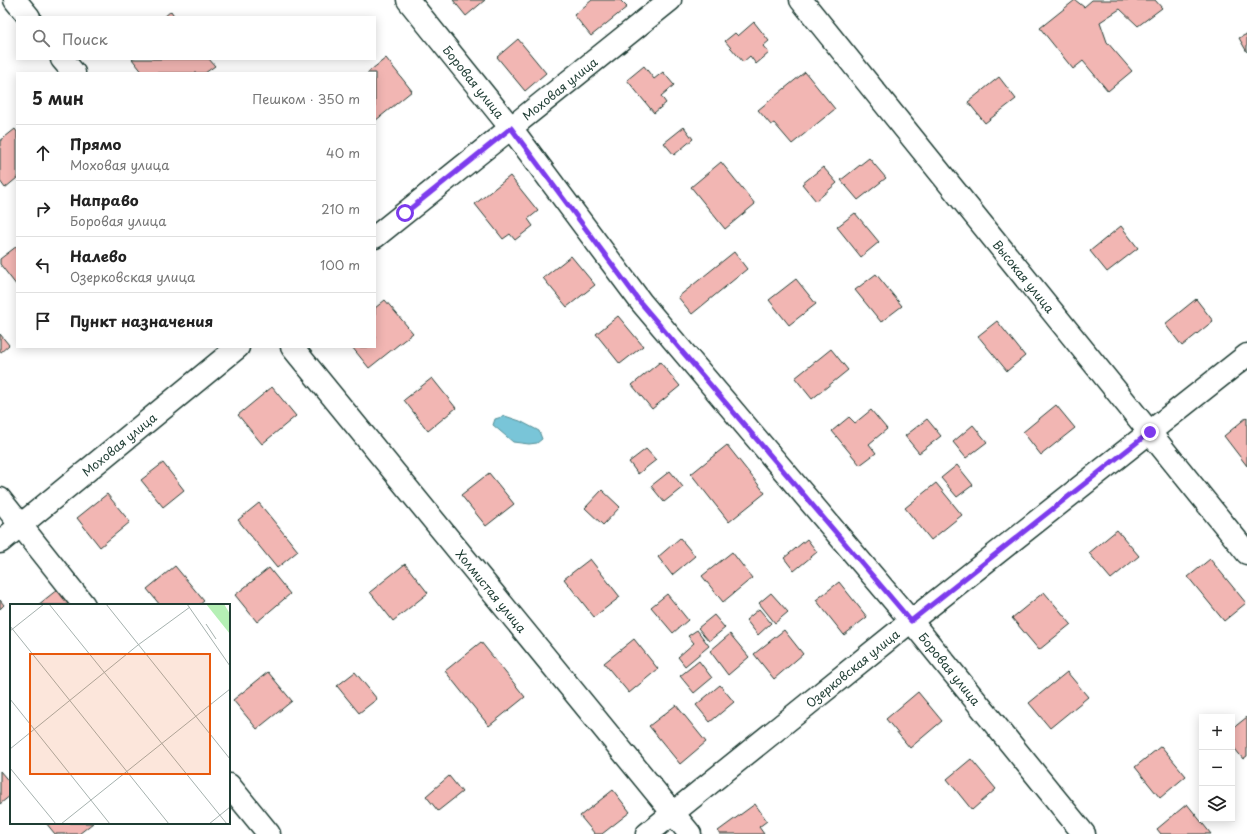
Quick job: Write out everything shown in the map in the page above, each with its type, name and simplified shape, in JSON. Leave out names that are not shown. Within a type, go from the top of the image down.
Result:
[{"type":"street","points":[[16,0],[28,16]]},
{"type":"street","name":"Боровая улица","points":[[408,0],[511,128],[640,302],[911,621],[1084,834]]},
{"type":"street","name":"Моховая улица","points":[[376,236],[670,0]]},
{"type":"street","name":"Высокая улица","points":[[801,0],[1247,553]]},
{"type":"street","points":[[63,60],[73,72]]},
{"type":"street","name":"Моховая улица","points":[[0,542],[237,348]]},
{"type":"street","name":"Холмистая улица","points":[[293,348],[690,834]]},
{"type":"street","name":"Озерковская улица","points":[[647,834],[911,621],[1247,355]]},
{"type":"street","points":[[0,499],[83,604]]},
{"type":"street","points":[[230,786],[269,834]]},
{"type":"water","points":[[505,416],[520,421],[539,431],[542,439],[537,443],[529,444],[513,442],[493,425],[495,419]]},
{"type":"building","points":[[453,0],[485,0],[466,16]]},
{"type":"building","points":[[592,0],[620,0],[627,7],[591,36],[574,15]]},
{"type":"building","points":[[1075,0],[1084,7],[1092,0],[1155,0],[1162,8],[1138,26],[1120,9],[1100,22],[1107,42],[1132,71],[1108,91],[1083,61],[1073,69],[1040,28]]},
{"type":"building","points":[[171,11],[174,16],[165,16]]},
{"type":"building","points":[[754,22],[769,41],[763,46],[769,53],[756,64],[750,56],[743,62],[725,41],[735,33],[738,36]]},
{"type":"building","points":[[1247,34],[1247,52],[1239,38]]},
{"type":"building","points":[[518,39],[546,73],[525,91],[497,57]]},
{"type":"building","points":[[386,58],[412,91],[376,120],[376,72],[368,72]]},
{"type":"building","points":[[133,60],[210,60],[215,66],[206,72],[142,72]]},
{"type":"building","points":[[644,66],[654,79],[663,72],[674,85],[661,96],[666,103],[654,113],[627,80]]},
{"type":"building","points":[[805,72],[835,109],[792,144],[774,123],[771,125],[758,110]]},
{"type":"building","points":[[999,77],[1016,99],[985,123],[968,102]]},
{"type":"building","points":[[684,127],[693,139],[674,155],[664,143]]},
{"type":"building","points":[[15,129],[16,179],[5,188],[0,181],[0,141]]},
{"type":"building","points":[[869,158],[886,178],[858,200],[841,180]]},
{"type":"building","points":[[721,162],[755,204],[725,229],[691,187]]},
{"type":"building","points":[[823,167],[837,183],[816,201],[802,184]]},
{"type":"building","points":[[510,176],[538,211],[528,219],[533,226],[515,240],[510,234],[503,239],[475,204]]},
{"type":"building","points":[[855,213],[879,242],[861,257],[837,227]]},
{"type":"building","points":[[1121,226],[1138,248],[1107,272],[1090,251]]},
{"type":"building","points":[[16,247],[16,285],[0,264],[0,259]]},
{"type":"building","points":[[734,252],[747,269],[692,314],[678,297]]},
{"type":"building","points":[[571,256],[595,285],[567,307],[543,278]]},
{"type":"building","points":[[876,274],[902,306],[881,322],[855,290]]},
{"type":"building","points":[[796,279],[816,304],[789,325],[769,300]]},
{"type":"building","points":[[1196,299],[1213,321],[1182,346],[1165,324]]},
{"type":"building","points":[[385,300],[413,333],[369,368],[353,348],[376,348],[376,307]]},
{"type":"building","points":[[618,316],[643,346],[620,364],[596,334]]},
{"type":"building","points":[[997,321],[1025,356],[1007,371],[978,336]]},
{"type":"building","points":[[0,334],[9,345],[0,353]]},
{"type":"building","points":[[831,349],[848,370],[812,399],[795,378]]},
{"type":"building","points":[[660,362],[680,386],[652,409],[632,385]]},
{"type":"building","points":[[432,378],[456,408],[428,431],[404,400]]},
{"type":"building","points":[[272,387],[296,416],[262,444],[238,415]]},
{"type":"building","points":[[1056,405],[1075,428],[1041,455],[1023,432]]},
{"type":"building","points":[[871,410],[887,429],[869,444],[876,453],[860,465],[832,431],[849,417],[855,423]]},
{"type":"building","points":[[1247,417],[1247,466],[1224,436]]},
{"type":"building","points":[[927,419],[941,436],[919,453],[905,436]]},
{"type":"building","points":[[973,425],[987,442],[966,458],[953,442]]},
{"type":"building","points":[[727,445],[765,493],[729,522],[691,474]]},
{"type":"building","points":[[646,449],[656,460],[638,474],[629,462]]},
{"type":"building","points":[[163,463],[184,490],[163,507],[141,480]]},
{"type":"building","points":[[957,465],[973,485],[957,497],[941,478]]},
{"type":"building","points":[[670,471],[683,487],[664,502],[651,486]]},
{"type":"building","points":[[489,473],[514,504],[486,526],[461,495]]},
{"type":"building","points":[[936,483],[962,515],[931,540],[905,508]]},
{"type":"building","points":[[602,490],[620,507],[603,525],[585,508]]},
{"type":"building","points":[[107,494],[130,522],[100,547],[77,518]]},
{"type":"building","points":[[259,503],[298,551],[277,568],[238,520]]},
{"type":"building","points":[[1117,530],[1139,556],[1111,579],[1089,553]]},
{"type":"building","points":[[680,538],[695,556],[672,575],[658,557]]},
{"type":"building","points":[[807,539],[817,552],[794,571],[784,558]]},
{"type":"building","points":[[732,552],[752,578],[723,602],[702,576]]},
{"type":"building","points":[[590,559],[620,597],[594,617],[564,579]]},
{"type":"building","points":[[1210,559],[1246,603],[1224,621],[1188,577]]},
{"type":"building","points":[[405,564],[428,593],[393,621],[370,592]]},
{"type":"building","points":[[175,566],[204,601],[200,604],[159,604],[147,589]]},
{"type":"building","points":[[269,568],[290,594],[257,622],[235,595]]},
{"type":"building","points":[[839,582],[867,617],[844,635],[816,600]]},
{"type":"building","points":[[58,589],[70,604],[39,604]]},
{"type":"building","points":[[1044,592],[1071,624],[1039,650],[1012,618]]},
{"type":"building","points":[[771,593],[788,612],[775,623],[759,603]]},
{"type":"building","points":[[667,594],[688,620],[673,633],[651,607]]},
{"type":"building","points":[[0,600],[4,605],[0,609]]},
{"type":"building","points":[[759,609],[771,623],[758,635],[746,620]]},
{"type":"building","points":[[714,615],[725,628],[709,641],[698,628]]},
{"type":"building","points":[[697,630],[709,646],[685,666],[678,657],[694,643],[688,636]]},
{"type":"building","points":[[784,630],[803,654],[774,679],[754,654]]},
{"type":"building","points":[[730,634],[749,657],[728,675],[710,651]]},
{"type":"building","points":[[634,639],[658,669],[629,693],[604,663]]},
{"type":"building","points":[[481,642],[525,697],[489,726],[445,671]]},
{"type":"building","points":[[699,661],[712,678],[694,693],[680,676]]},
{"type":"building","points":[[268,672],[292,701],[257,729],[233,700]]},
{"type":"building","points":[[355,672],[377,699],[359,713],[337,686]]},
{"type":"building","points":[[1067,672],[1088,697],[1050,728],[1029,703]]},
{"type":"building","points":[[720,685],[734,702],[710,722],[696,705]]},
{"type":"building","points":[[918,692],[942,721],[910,748],[886,719]]},
{"type":"building","points":[[676,705],[706,742],[680,764],[649,726]]},
{"type":"building","points":[[1247,717],[1247,756],[1243,759],[1235,749],[1235,727]]},
{"type":"building","points":[[1161,746],[1186,776],[1160,798],[1135,767]]},
{"type":"building","points":[[971,759],[996,789],[972,810],[947,779]]},
{"type":"building","points":[[0,771],[10,783],[10,796],[0,804]]},
{"type":"building","points":[[449,776],[462,792],[438,811],[426,796]]},
{"type":"building","points":[[613,790],[630,812],[602,834],[595,834],[580,816]]},
{"type":"building","points":[[755,804],[767,821],[759,827],[764,834],[720,834],[718,831]]},
{"type":"building","points":[[1187,804],[1199,819],[1199,822],[1201,822],[1211,834],[1161,834],[1157,829]]},
{"type":"building","points":[[47,824],[92,824],[79,834],[55,834]]},
{"type":"route","points":[[405,213],[511,128],[640,302],[911,621],[1150,432]]}]
